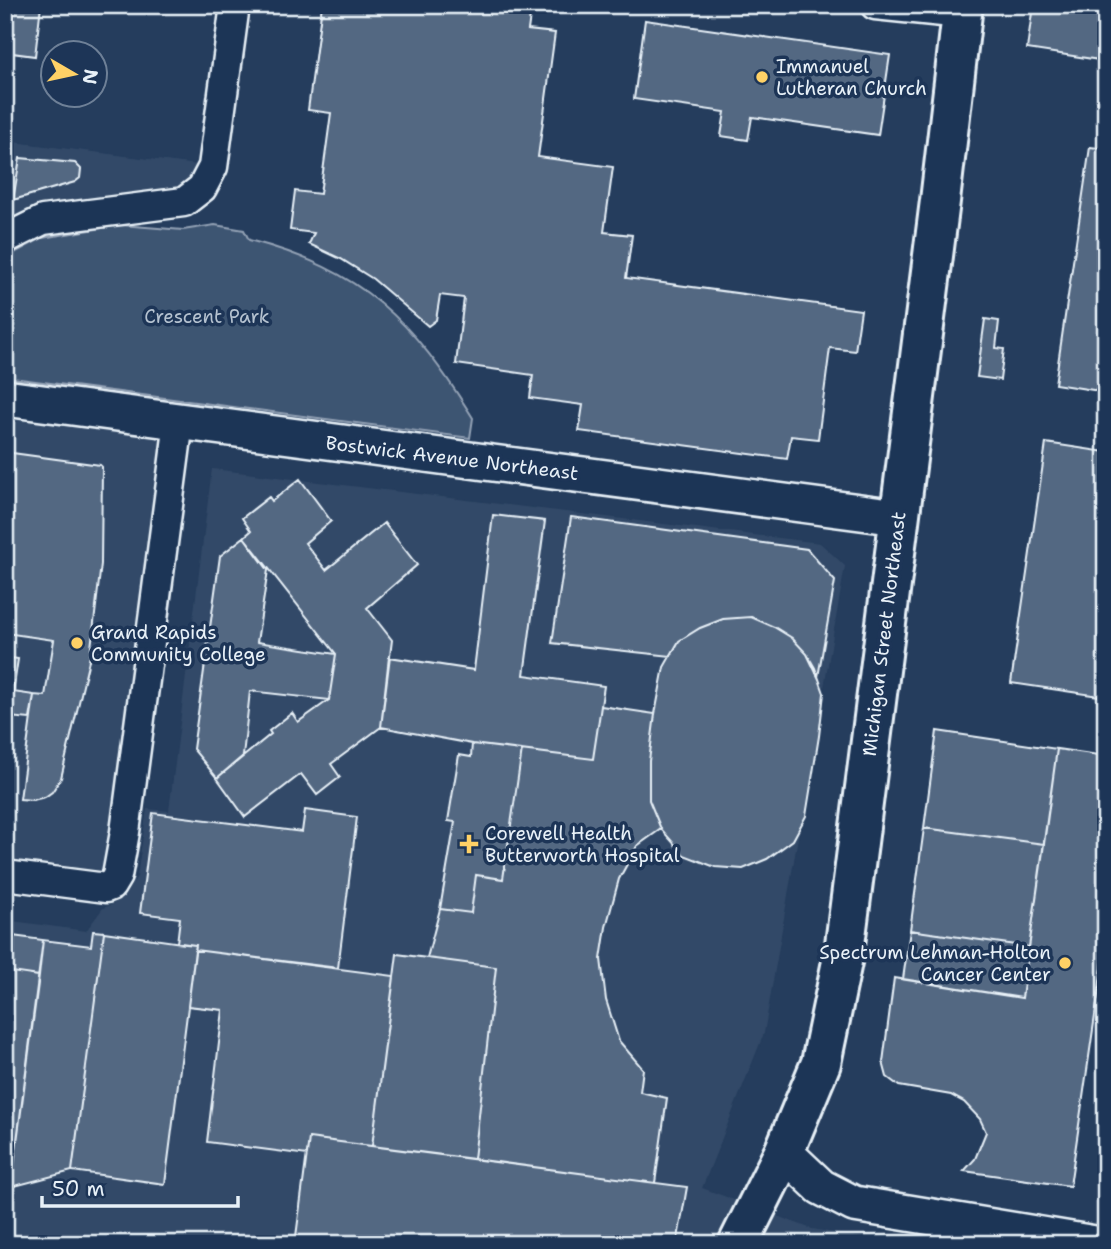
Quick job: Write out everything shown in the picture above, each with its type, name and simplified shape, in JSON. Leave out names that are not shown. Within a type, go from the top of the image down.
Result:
[{"type":"main road","name":"Michigan Street Northeast","points":[[738,1244],[784,1152],[821,1063],[844,952],[962,9]]},
{"type":"street","points":[[5,239],[43,220],[184,202],[202,188],[213,167],[235,5]]},
{"type":"street","points":[[875,5],[962,9]]},
{"type":"street","name":"Bostwick Avenue Northeast","points":[[5,398],[898,517]]},
{"type":"street","points":[[5,875],[99,887],[111,886],[117,876],[178,422]]},
{"type":"street","points":[[784,1152],[821,1187],[854,1204],[1095,1244]]},
{"type":"shaded area","points":[[5,141],[213,167],[202,188],[5,239]]},
{"type":"shaded area","name":"Grand Rapids Community College","points":[[5,398],[179,422],[117,876],[5,875]]},
{"type":"shaded area","name":"Corewell Health Butterworth Hospital","points":[[212,469],[820,543],[845,566],[764,1033],[702,1188],[812,1229],[897,1244],[67,1244],[5,1235],[5,920],[86,931],[103,908],[115,903],[126,893],[137,877],[147,809],[169,811]]},
{"type":"green space","name":"Crescent Park","points":[[121,225],[183,230],[215,225],[244,230],[249,240],[289,252],[354,284],[381,304],[405,327],[451,383],[473,418],[470,438],[5,377],[5,258],[42,238]]},
{"type":"building","points":[[5,5],[41,5],[35,56],[5,52]]},
{"type":"building","points":[[322,5],[499,5],[531,9],[528,30],[555,33],[538,157],[613,167],[604,232],[632,235],[626,278],[861,310],[855,351],[830,348],[818,439],[791,436],[787,459],[579,431],[583,405],[530,398],[533,375],[456,364],[464,298],[440,295],[436,320],[428,326],[373,279],[341,259],[309,244],[314,233],[290,230],[295,191],[320,194],[331,113],[308,110]]},
{"type":"building","points":[[1033,5],[1106,5],[1106,61],[1027,49]]},
{"type":"building","name":"Immanuel Lutheran Church","points":[[645,20],[890,55],[878,135],[752,117],[748,140],[721,136],[725,112],[634,99]]},
{"type":"building","points":[[1090,147],[1106,149],[1106,392],[1055,384]]},
{"type":"building","points":[[20,158],[75,163],[81,169],[80,178],[75,182],[13,200]]},
{"type":"building","points":[[985,319],[999,321],[996,348],[1004,349],[1000,380],[977,377]]},
{"type":"building","points":[[1046,443],[1106,452],[1106,697],[1011,683]]},
{"type":"building","points":[[5,452],[102,467],[101,564],[90,656],[61,778],[52,792],[33,800],[20,799],[34,695],[45,696],[54,640],[5,633]]},
{"type":"building","points":[[300,479],[331,521],[305,543],[326,570],[384,523],[417,565],[367,608],[392,640],[381,727],[331,764],[340,777],[317,795],[301,774],[245,817],[217,778],[271,734],[269,731],[292,713],[298,722],[329,700],[336,654],[244,537],[251,531],[242,518],[269,497],[272,501]]},
{"type":"building","points":[[493,515],[545,521],[524,675],[604,686],[593,759],[472,744],[381,727],[389,657],[474,670]]},
{"type":"building","points":[[571,517],[807,549],[835,581],[818,677],[807,654],[792,638],[751,617],[723,619],[700,628],[679,641],[671,656],[552,643]]},
{"type":"building","points":[[244,537],[268,570],[257,642],[336,654],[329,700],[250,691],[243,756],[217,778],[193,749],[220,556]]},
{"type":"building","points":[[751,617],[792,638],[807,654],[815,668],[824,693],[819,736],[806,816],[793,840],[767,859],[743,869],[715,867],[684,855],[661,829],[649,800],[649,761],[655,714],[664,667],[679,641],[700,628],[723,619]]},
{"type":"building","points":[[5,657],[18,659],[13,692],[34,695],[30,719],[9,717],[5,747]]},
{"type":"building","points":[[601,706],[655,714],[649,761],[649,800],[661,829],[637,846],[619,879],[606,927],[601,959],[606,1000],[619,1041],[643,1069],[640,1092],[667,1098],[655,1183],[474,1159],[496,967],[427,958],[440,909],[471,913],[476,875],[503,879],[522,750],[593,759]]},
{"type":"building","points":[[937,731],[1057,749],[1044,844],[924,828]]},
{"type":"building","points":[[472,744],[522,750],[503,879],[476,875],[471,913],[440,909],[455,822],[448,821],[459,755],[471,757]]},
{"type":"building","name":"Spectrum Lehman-Holton Cancer Center","points":[[1057,749],[1106,756],[1106,941],[1070,1186],[964,1171],[975,1159],[986,1132],[980,1119],[964,1102],[951,1095],[899,1086],[887,1077],[883,1062],[894,978],[1022,998]]},
{"type":"building","points":[[305,810],[357,817],[338,968],[195,950],[196,945],[177,943],[180,918],[140,913],[153,813],[302,832]]},
{"type":"building","points":[[924,828],[1044,844],[1029,947],[910,930]]},
{"type":"building","points":[[910,930],[1029,947],[1022,998],[903,979]]},
{"type":"building","points":[[93,931],[104,932],[72,1171],[11,1187],[43,940],[91,946]]},
{"type":"building","points":[[104,932],[196,945],[165,1184],[72,1171]]},
{"type":"building","points":[[5,935],[43,940],[39,976],[5,971]]},
{"type":"building","points":[[195,950],[394,976],[372,1146],[309,1138],[307,1155],[207,1142],[223,1010],[188,1006]]},
{"type":"building","points":[[397,954],[496,967],[474,1159],[372,1146]]},
{"type":"building","points":[[5,971],[39,976],[7,1217],[5,1217]]},
{"type":"building","points":[[309,1138],[687,1187],[677,1244],[295,1244]]},
{"type":"place","name":"Immanuel Lutheran Church","points":[[762,77]]},
{"type":"place","name":"Grand Rapids Community College","points":[[77,643]]},
{"type":"place","name":"Corewell Health Butterworth Hospital","points":[[469,844]]},
{"type":"place","name":"Spectrum Lehman-Holton Cancer Center","points":[[1065,963]]}]
